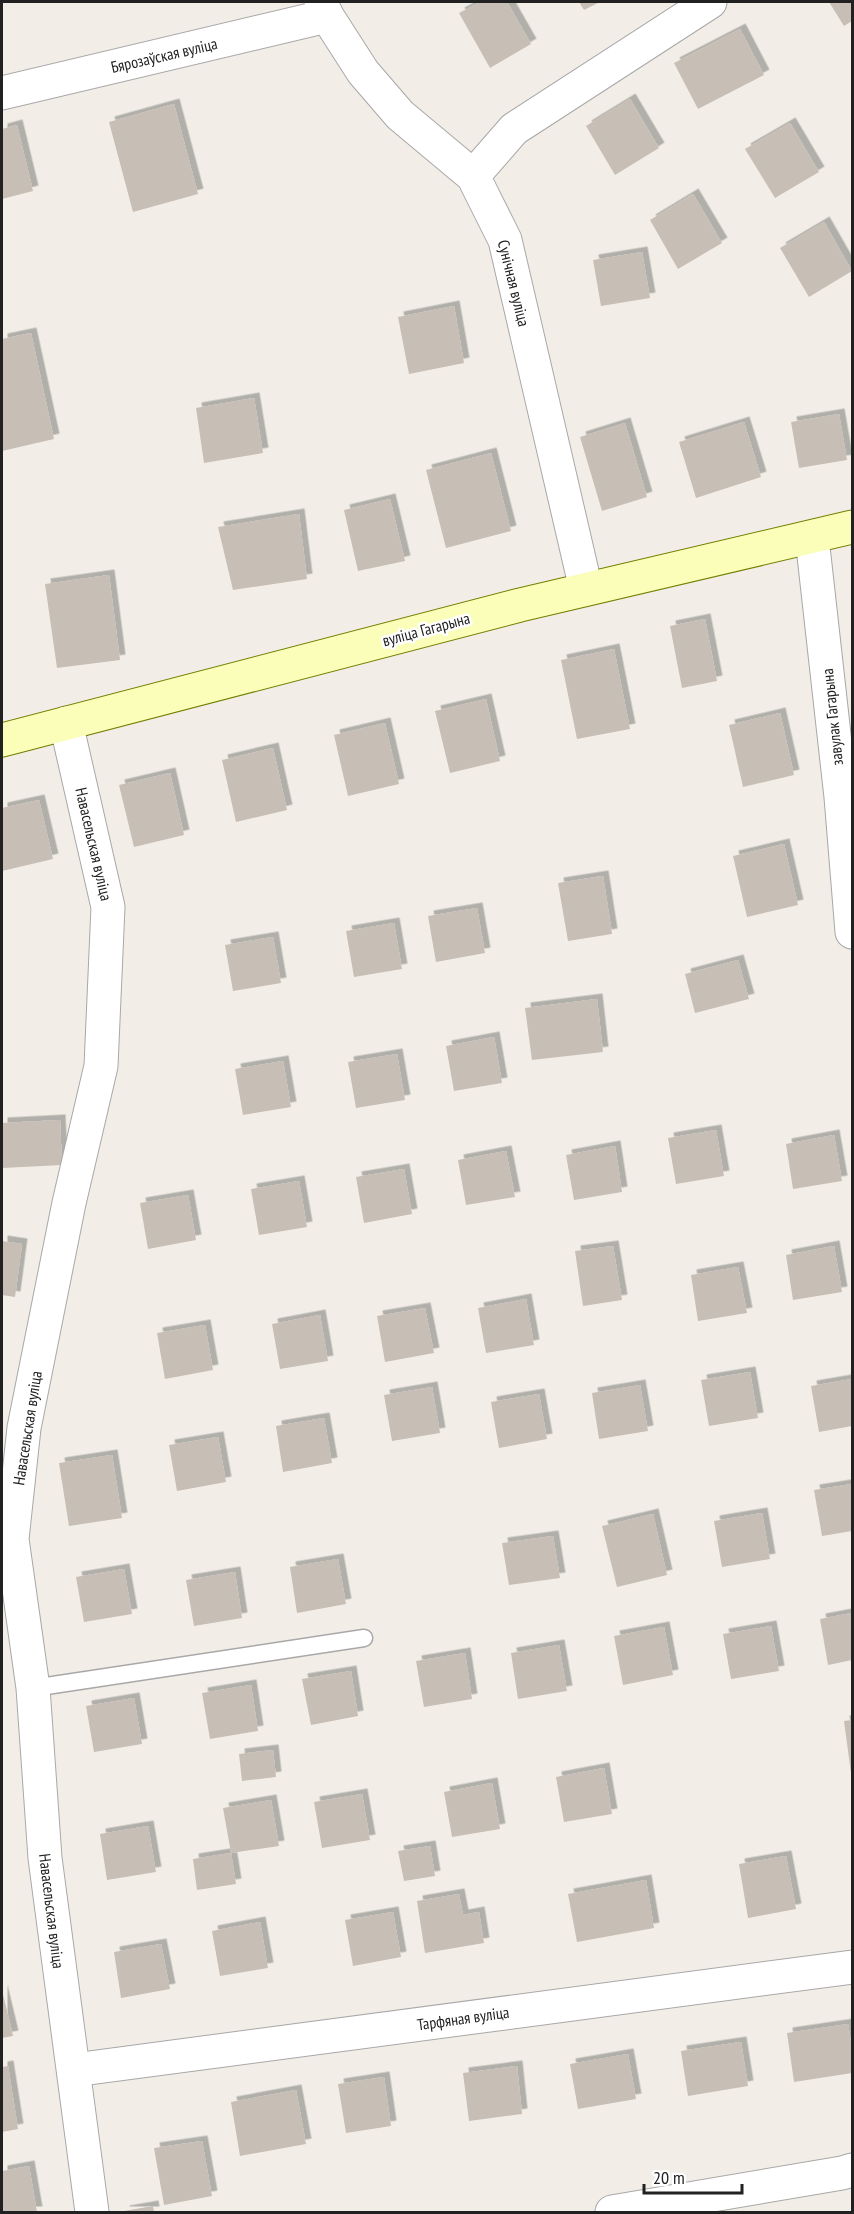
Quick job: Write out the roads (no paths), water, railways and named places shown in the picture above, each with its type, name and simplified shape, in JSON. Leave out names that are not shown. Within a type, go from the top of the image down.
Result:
[{"type":"street","points":[[473,176],[514,129],[710,2]]},
{"type":"street","name":"Сунічная вуліца","points":[[324,9],[363,72],[400,115],[473,176],[505,240],[586,589]]},
{"type":"street","name":"Бярозаўская вуліца","points":[[2,93],[324,9]]},
{"type":"street","name":"вуліца Гагарына","points":[[2,740],[586,589],[852,527]]},
{"type":"street","name":"завулак Гагарына","points":[[812,538],[841,797],[852,932]]},
{"type":"street","name":"Навасельская вуліца","points":[[66,723],[108,907],[101,1065],[69,1203],[24,1428],[12,1539],[33,1688],[45,1858],[92,2212]]},
{"type":"street","name":"Тарфяная вуліца","points":[[74,2070],[852,1967]]},
{"type":"street","points":[[612,2212],[852,2170]]},
{"type":"lane","points":[[33,1688],[364,1638]]}]
